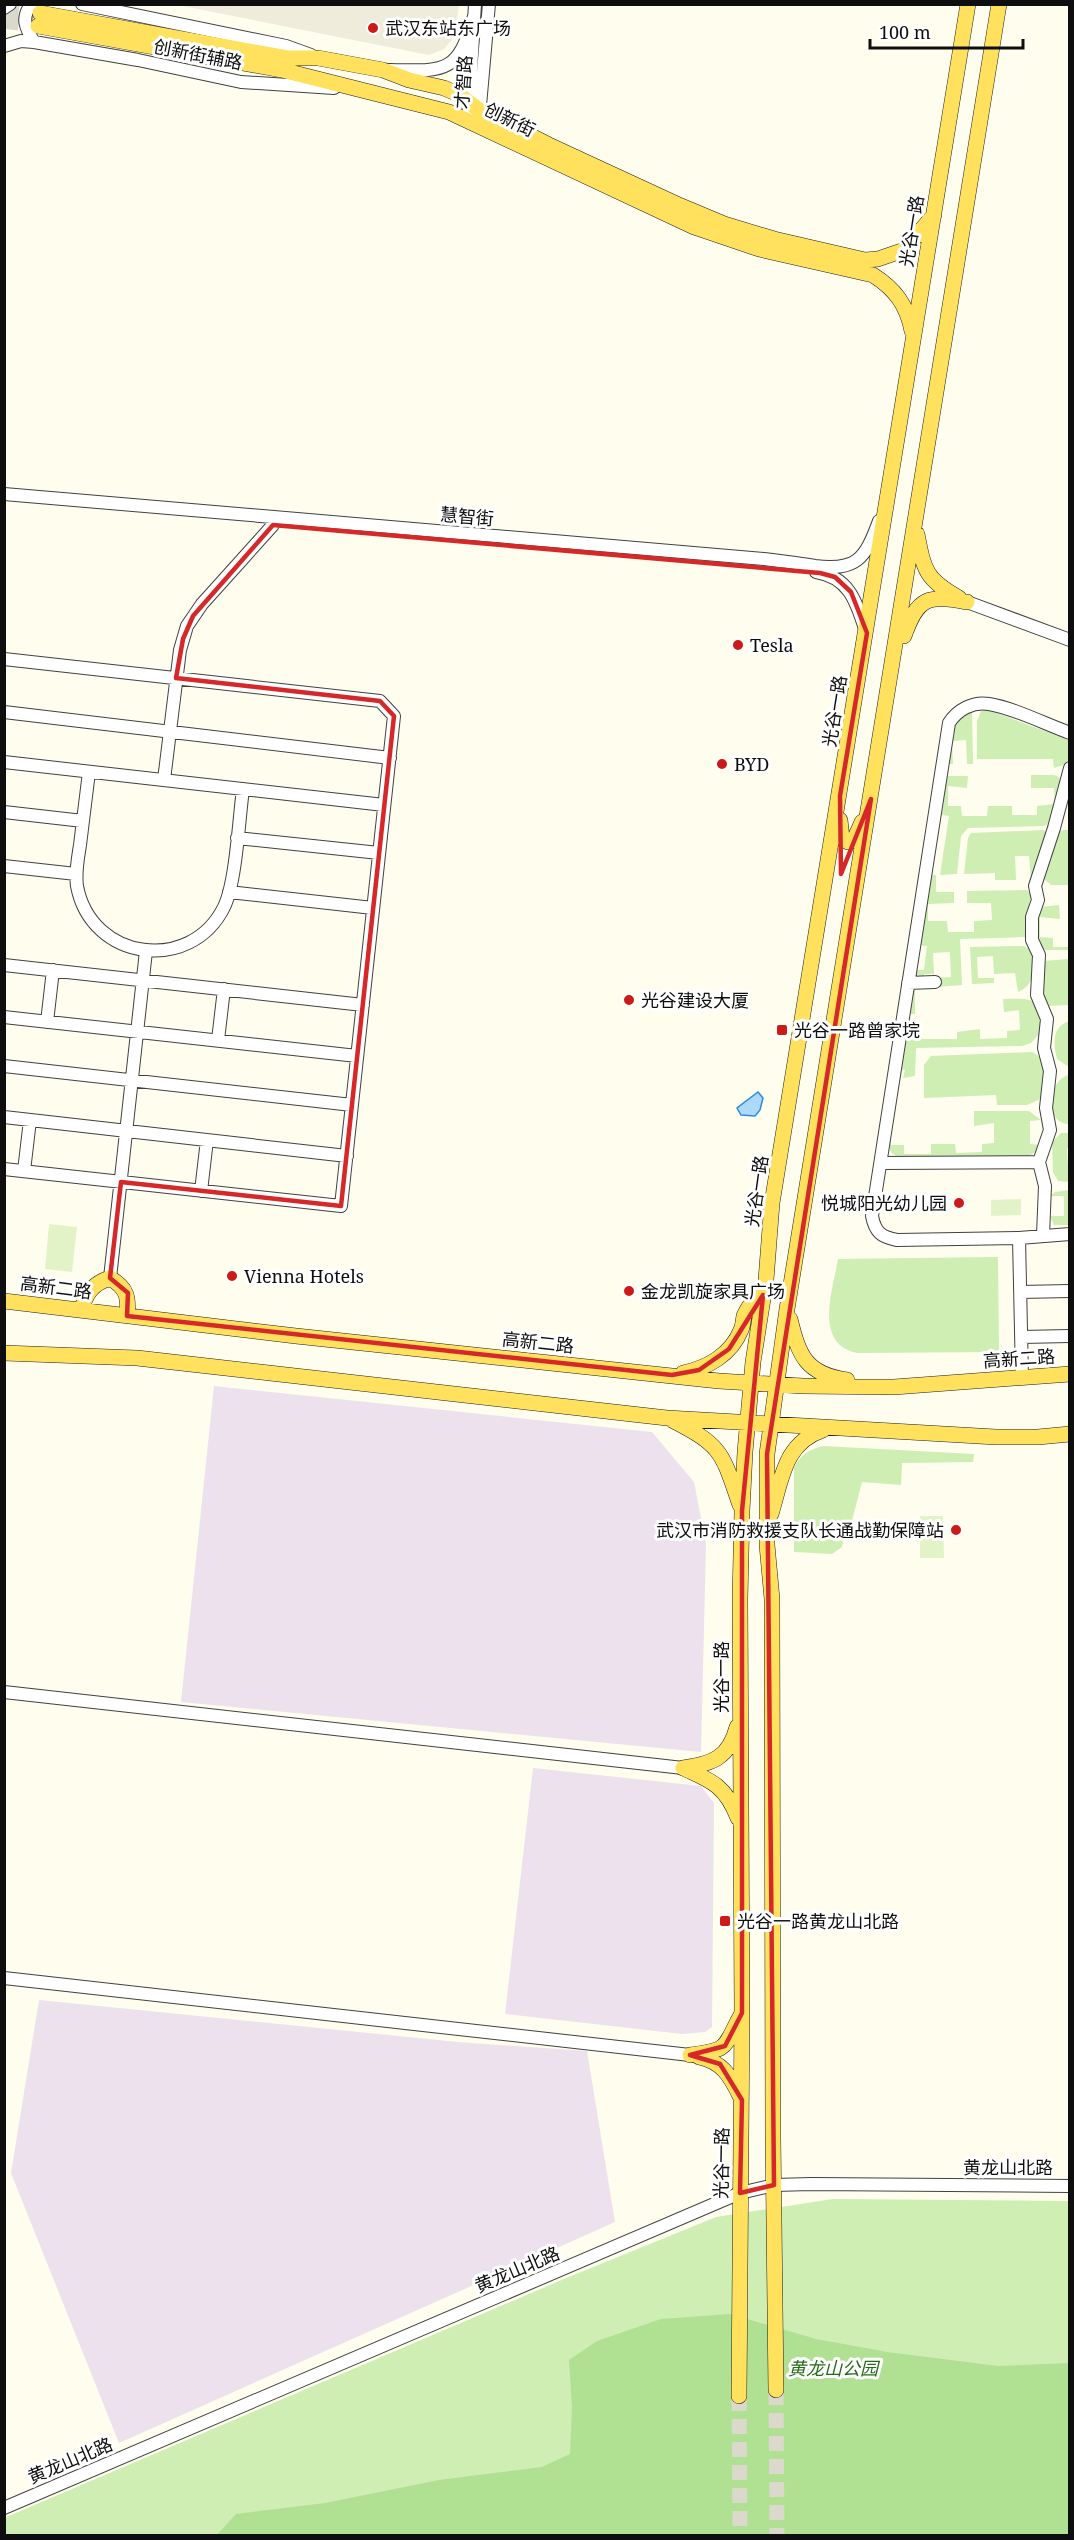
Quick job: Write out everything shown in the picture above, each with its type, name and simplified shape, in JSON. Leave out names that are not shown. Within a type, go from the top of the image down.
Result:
[{"type":"main road","name":"光谷一路","points":[[739,2396],[742,2100],[740,1824],[742,1511],[747,1423],[766,1280],[772,1203],[968,4]]},
{"type":"main road","points":[[776,2390],[772,1599],[767,1528],[767,1454],[788,1310],[999,4]]},
{"type":"main road","name":"创新街","points":[[37,15],[287,58],[318,58],[383,70],[409,80],[444,88],[474,115],[694,227],[759,249],[873,274],[900,298],[909,315],[914,340]]},
{"type":"main road","name":"创新街","points":[[37,15],[282,70],[356,90],[474,115],[713,219],[766,237],[865,260],[891,256],[904,250],[934,215]]},
{"type":"main road","points":[[915,520],[922,560],[929,575],[934,582],[967,602]]},
{"type":"main road","points":[[893,664],[911,615],[918,607],[929,599],[939,597],[967,602]]},
{"type":"main road","points":[[840,796],[842,838],[848,842],[854,840],[861,828],[871,799]]},
{"type":"main road","points":[[82,1310],[91,1289],[100,1281],[110,1278],[122,1285],[128,1293],[127,1316]]},
{"type":"main road","points":[[672,1375],[699,1370],[714,1362],[729,1349],[741,1331],[744,1315],[766,1280]]},
{"type":"main road","name":"高新二路","points":[[4,1301],[751,1383],[894,1387],[1070,1374]]},
{"type":"main road","points":[[788,1310],[798,1350],[810,1366],[830,1377],[894,1387]]},
{"type":"main road","points":[[4,1353],[137,1358],[667,1418],[996,1437],[1070,1434]]},
{"type":"main road","points":[[667,1418],[712,1443],[722,1456],[742,1511]]},
{"type":"main road","points":[[767,1528],[793,1451],[807,1435],[829,1428]]},
{"type":"main road","points":[[683,1768],[709,1764],[724,1754],[734,1739],[741,1712]]},
{"type":"main road","points":[[683,1768],[709,1779],[722,1789],[731,1800],[740,1824]]},
{"type":"main road","points":[[690,2055],[716,2052],[725,2046],[742,2013]]},
{"type":"main road","points":[[690,2055],[720,2064],[732,2079],[742,2100]]},
{"type":"street","points":[[4,9],[10,4]]},
{"type":"street","name":"创新街辅路","points":[[82,4],[286,46],[318,58]]},
{"type":"street","name":"才智路","points":[[474,115],[489,4]]},
{"type":"street","points":[[383,70],[430,70],[449,64],[466,46],[475,10]]},
{"type":"street","name":"才智路","points":[[474,115],[475,10]]},
{"type":"street","points":[[34,42],[26,29],[25,16],[37,15]]},
{"type":"street","name":"创新街辅路","points":[[4,46],[21,41],[34,42],[127,58],[242,82],[356,90]]},
{"type":"street","name":"慧智街","points":[[4,494],[764,559],[835,568],[850,565],[868,548],[887,500]]},
{"type":"street","name":"慧智街","points":[[4,501],[751,564],[820,573],[843,582],[851,592],[858,604],[867,633]]},
{"type":"street","points":[[164,780],[183,639],[193,616],[273,525]]},
{"type":"street","points":[[967,602],[1070,640]]},
{"type":"street","points":[[4,659],[380,701],[394,716],[341,1206],[4,1169]]},
{"type":"street","points":[[1070,732],[988,703],[974,704],[955,714],[949,723],[872,1216],[874,1228],[883,1237],[897,1240],[1019,1238],[1070,1234]]},
{"type":"street","points":[[4,711],[390,758]]},
{"type":"street","points":[[4,762],[384,805]]},
{"type":"street","points":[[1043,1235],[1045,1186],[1039,1162],[1050,1130],[1046,1108],[1050,1071],[1044,1048],[1047,1019],[1037,995],[1039,955],[1032,940],[1032,917],[1038,900],[1035,886],[1070,768]]},
{"type":"street","points":[[89,772],[76,874],[80,897],[96,925],[108,936],[123,945],[146,951],[169,950],[196,938],[220,916],[230,892],[243,789]]},
{"type":"street","points":[[4,812],[83,821]]},
{"type":"street","points":[[237,838],[379,853]]},
{"type":"street","points":[[4,866],[76,874]]},
{"type":"street","points":[[230,892],[373,908]]},
{"type":"street","points":[[110,1278],[146,951]]},
{"type":"street","points":[[4,964],[363,1005]]},
{"type":"street","points":[[47,1022],[53,970]]},
{"type":"street","points":[[908,983],[935,982]]},
{"type":"street","points":[[218,1040],[224,989]]},
{"type":"street","points":[[4,1017],[357,1056]]},
{"type":"street","points":[[4,1066],[352,1105]]},
{"type":"street","points":[[4,1117],[347,1156]]},
{"type":"street","points":[[24,1172],[30,1120]]},
{"type":"street","points":[[201,1191],[207,1140]]},
{"type":"street","points":[[881,1163],[1039,1162]]},
{"type":"street","points":[[1019,1238],[1022,1377]]},
{"type":"street","points":[[1020,1292],[1070,1291]]},
{"type":"street","points":[[1021,1337],[1070,1336]]},
{"type":"street","points":[[4,1692],[683,1768]]},
{"type":"street","points":[[4,1978],[690,2055]]},
{"type":"street","name":"黄龙山北路","points":[[4,2508],[740,2193],[774,2185],[1070,2186]]},
{"type":"highlighted area","points":[[273,525],[820,573],[835,577],[851,592],[867,633],[840,796],[841,874],[871,799],[767,1454],[774,2185],[740,2193],[742,2100],[720,2064],[690,2055],[725,2046],[742,2013],[742,1511],[763,1295],[729,1349],[699,1370],[672,1375],[127,1316],[128,1293],[110,1278],[121,1182],[341,1206],[394,716],[380,701],[176,678],[183,639],[193,616]]},
{"type":"shaded area","name":"武汉东站东广场","points":[[178,5],[459,5],[455,36],[444,49],[429,55]]},
{"type":"shaded area","points":[[214,1386],[652,1432],[694,1482],[706,1544],[701,1752],[181,1702]]},
{"type":"shaded area","points":[[533,1768],[701,1786],[714,1803],[712,2027],[705,2032],[682,2034],[505,2014]]},
{"type":"shaded area","points":[[39,2000],[458,2042],[587,2051],[615,2222],[119,2443],[11,2173]]},
{"type":"green space","points":[[989,710],[1069,740],[1067,764],[1054,768],[1053,759],[977,759],[977,721],[981,711]]},
{"type":"green space","points":[[972,711],[973,764],[967,764],[966,740],[952,741],[953,764],[948,764],[952,723],[957,716]]},
{"type":"green space","points":[[1031,775],[1059,777],[1060,781],[1051,823],[1044,826],[968,828],[961,836],[957,874],[940,875],[949,816],[942,815],[947,776],[968,776],[967,788],[948,786],[948,806],[961,806],[962,816],[987,816],[988,806],[1012,806],[1012,815],[1037,815],[1037,806],[1055,804],[1054,788],[1031,788]]},
{"type":"green space","points":[[1043,830],[1048,833],[1031,879],[1029,856],[1015,856],[1016,880],[995,880],[995,873],[964,874],[968,838],[971,833]]},
{"type":"green space","points":[[1069,830],[1069,885],[1051,885],[1043,878],[1057,833]]},
{"type":"green space","points":[[928,875],[936,875],[936,892],[954,892],[954,903],[928,904],[928,921],[947,921],[948,932],[974,932],[974,921],[992,920],[991,903],[967,903],[967,891],[1027,890],[1031,894],[1025,937],[960,939],[962,985],[935,987],[934,978],[951,977],[950,952],[933,953],[934,974],[924,974],[924,978],[915,974],[915,970],[924,970],[927,946],[918,945]]},
{"type":"green space","points":[[1059,905],[1060,919],[1040,917],[1040,937],[1053,938],[1053,947],[1069,947],[1069,950],[1045,950],[1038,943],[1036,918],[1041,907]]},
{"type":"green space","points":[[1024,946],[1034,956],[1035,970],[1024,989],[1018,992],[1015,973],[994,974],[993,956],[977,957],[978,978],[994,978],[994,983],[972,984],[970,947]]},
{"type":"green space","points":[[1069,959],[1069,1005],[1046,1006],[1042,995],[1043,961]]},
{"type":"green space","points":[[911,989],[915,989],[915,1014],[909,1014],[909,1032],[921,1032],[922,1039],[957,1039],[957,1032],[980,1029],[980,1039],[1007,1038],[1007,1031],[1020,1030],[1019,1010],[1004,1012],[1003,999],[1022,999],[1034,1002],[1040,1012],[1042,1031],[1031,1043],[1022,1046],[916,1048],[915,1076],[903,1078],[905,1070],[899,1069]]},
{"type":"green space","points":[[1070,1021],[1069,1067],[1057,1059],[1055,1036],[1059,1027]]},
{"type":"green space","points":[[1032,1052],[1042,1060],[1045,1084],[1043,1098],[1027,1105],[997,1105],[996,1095],[924,1098],[924,1065],[931,1056]]},
{"type":"green space","points":[[1069,1075],[1069,1124],[1055,1117],[1051,1101],[1056,1085]]},
{"type":"green space","points":[[974,1111],[1029,1111],[1041,1120],[1030,1121],[1030,1144],[1041,1145],[1029,1156],[903,1159],[892,1153],[888,1146],[891,1125],[891,1145],[904,1145],[904,1154],[931,1154],[931,1144],[955,1144],[956,1153],[982,1152],[982,1144],[994,1143],[994,1123],[974,1126]]},
{"type":"green space","points":[[1061,1133],[1069,1133],[1069,1148],[1067,1148],[1069,1182],[1058,1181],[1053,1172],[1052,1142]]},
{"type":"green space","points":[[1069,1190],[1069,1225],[1054,1225],[1050,1216],[1064,1216],[1064,1196],[1050,1196],[1055,1192]]},
{"type":"green space","points":[[1021,1199],[1021,1215],[991,1216],[991,1200]]},
{"type":"green space","points":[[49,1224],[77,1227],[72,1272],[45,1269]]},
{"type":"green space","points":[[998,1257],[999,1352],[857,1353],[843,1348],[835,1339],[830,1327],[829,1314],[838,1259]]},
{"type":"green space","points":[[823,1446],[974,1454],[973,1462],[902,1463],[901,1485],[862,1482],[849,1532],[844,1536],[842,1547],[832,1554],[794,1552],[794,1468],[806,1453]]},
{"type":"green space","points":[[920,1516],[943,1516],[944,1558],[920,1558]]},
{"type":"green space","name":"黄龙山公园","points":[[833,2199],[1069,2201],[1069,2535],[5,2536],[4,2518],[564,2279],[716,2217]]},
{"type":"green space","points":[[730,2314],[816,2339],[887,2352],[998,2366],[1069,2363],[1069,2535],[216,2536],[236,2514],[325,2503],[439,2480],[542,2467],[570,2454],[572,2407],[569,2360],[597,2341],[661,2319]]},
{"type":"water","points":[[758,1092],[763,1098],[760,1110],[755,1116],[741,1115],[737,1108]]},
{"type":"tunnel","points":[[4,8],[40,13]]},
{"type":"tunnel","points":[[4,21],[38,26]]},
{"type":"tunnel","points":[[776,2390],[777,2536]]},
{"type":"tunnel","points":[[739,2396],[740,2536]]},
{"type":"place","name":"武汉东站东广场","points":[[373,28]]},
{"type":"place","name":"Tesla","points":[[738,645]]},
{"type":"place","name":"BYD","points":[[722,764]]},
{"type":"place","name":"光谷建设大厦","points":[[629,1000]]},
{"type":"place","name":"光谷一路曾家垸","points":[[782,1030]]},
{"type":"place","name":"悦城阳光幼儿园","points":[[959,1203]]},
{"type":"place","name":"Vienna Hotels","points":[[232,1276]]},
{"type":"place","name":"金龙凯旋家具广场","points":[[629,1291]]},
{"type":"place","name":"武汉市消防救援支队长通战勤保障站","points":[[956,1530]]},
{"type":"place","name":"光谷一路黄龙山北路","points":[[725,1921]]}]
